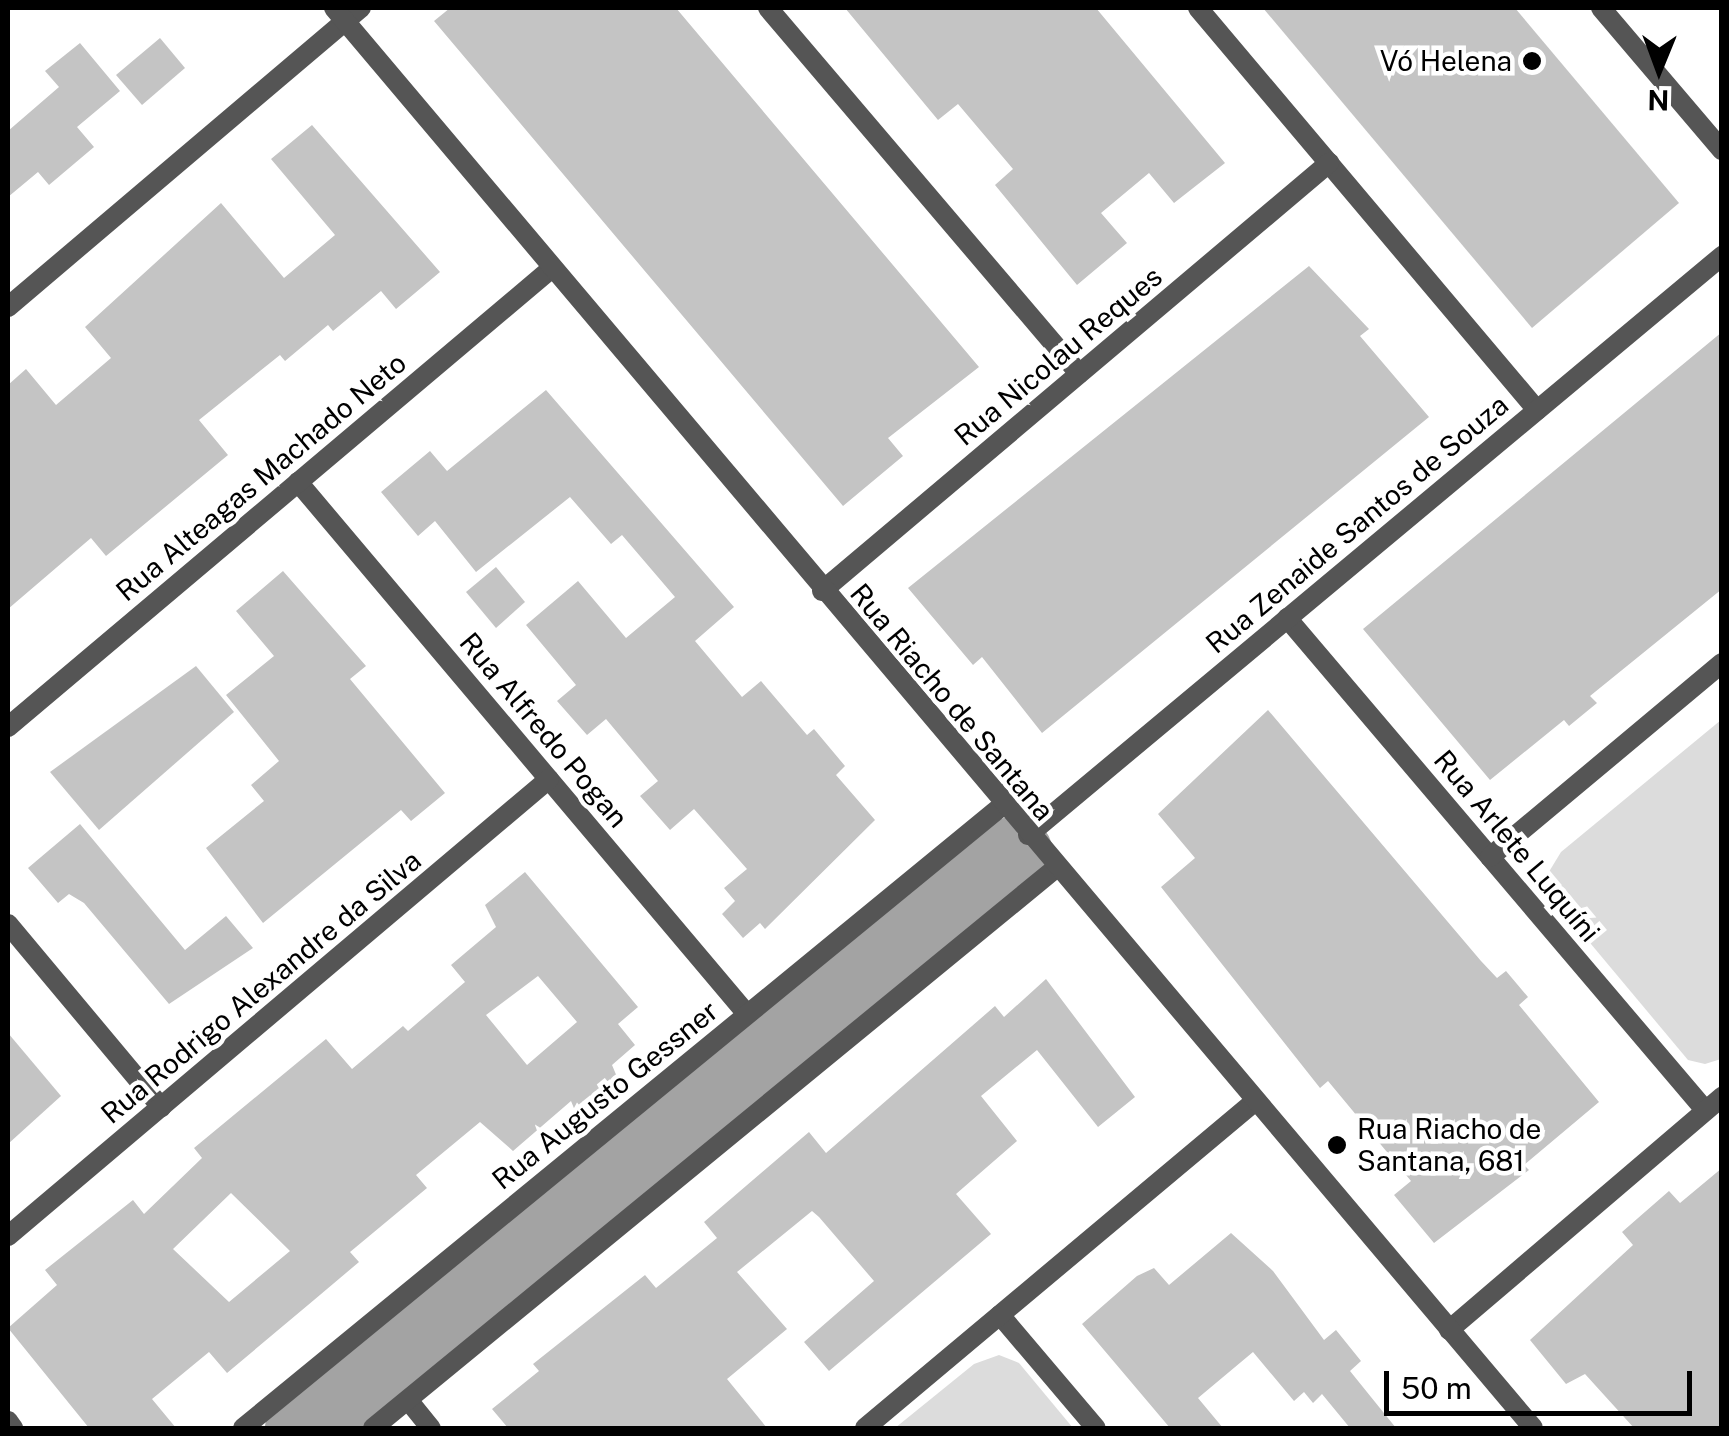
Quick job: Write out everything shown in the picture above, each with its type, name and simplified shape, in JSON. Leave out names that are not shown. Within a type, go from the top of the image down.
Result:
[{"type":"street","points":[[768,8],[1079,374]]},
{"type":"street","points":[[1198,8],[1537,410]]},
{"type":"street","points":[[1602,8],[1722,150]]},
{"type":"street","points":[[8,307],[346,12]]},
{"type":"street","name":"Rua Riacho de Santana","points":[[346,12],[551,270],[1533,1428]]},
{"type":"street","name":"Rua Nicolau Reques","points":[[822,591],[1329,163]]},
{"type":"street","name":"Rua Zenaide Santos de Souza","points":[[1028,834],[1722,256]]},
{"type":"street","name":"Rua Alteagas Machado Neto","points":[[8,727],[551,270]]},
{"type":"street","name":"Rua Alfredo Pogan","points":[[298,482],[747,1014]]},
{"type":"street","name":"Rua Arlete Luquíni","points":[[1287,618],[1490,857],[1714,1104]]},
{"type":"street","points":[[1490,857],[1722,662]]},
{"type":"street","name":"Rua Rodrigo Alexandre da Silva","points":[[8,1236],[549,779]]},
{"type":"street","name":"Rua Augusto Gessner","points":[[243,1428],[1003,806]]},
{"type":"street","points":[[373,1428],[1056,868]]},
{"type":"street","points":[[8,924],[161,1107]]},
{"type":"street","points":[[865,1428],[1254,1102]]},
{"type":"street","points":[[1449,1330],[1714,1104]]},
{"type":"street","points":[[1000,1315],[1096,1428]]},
{"type":"street","points":[[408,1400],[431,1428]]},
{"type":"street","points":[[8,1421],[14,1428]]},
{"type":"shaded area","points":[[1721,720],[1721,1059],[1705,1064],[1688,1060],[1555,901],[1547,875],[1561,852]]},
{"type":"shaded area","points":[[999,1355],[1019,1363],[1073,1428],[895,1428],[974,1364]]},
{"type":"building","points":[[450,8],[676,8],[979,367],[888,438],[903,456],[843,506],[434,21]]},
{"type":"building","points":[[845,8],[1096,8],[1225,163],[1174,203],[1149,173],[1101,213],[1127,243],[1077,285],[995,185],[1013,169],[958,104],[938,120]]},
{"type":"building","points":[[1263,8],[1515,8],[1679,203],[1532,328]]},
{"type":"building","points":[[160,38],[185,68],[142,105],[116,75]]},
{"type":"building","points":[[80,43],[120,91],[77,127],[94,147],[49,185],[38,172],[8,197],[8,131],[59,87],[45,71]]},
{"type":"building","points":[[312,125],[440,272],[396,309],[381,291],[333,331],[328,325],[285,361],[280,355],[199,420],[228,455],[106,556],[91,538],[8,609],[8,385],[26,369],[56,405],[111,358],[85,327],[221,203],[284,278],[335,235],[271,159]]},
{"type":"building","points":[[1309,266],[1369,329],[1360,336],[1429,417],[1042,733],[982,657],[973,665],[908,588]]},
{"type":"building","points":[[1722,332],[1722,589],[1590,696],[1597,703],[1569,726],[1564,720],[1490,780],[1363,629]]},
{"type":"building","points":[[546,390],[734,607],[695,641],[742,697],[761,681],[807,735],[814,729],[845,766],[836,775],[875,820],[765,929],[760,923],[743,938],[722,914],[735,901],[724,888],[747,869],[694,809],[670,830],[640,796],[658,781],[606,719],[587,735],[557,701],[576,685],[526,625],[578,581],[626,638],[675,597],[622,535],[611,544],[570,497],[476,572],[435,521],[418,536],[381,492],[430,451],[447,471]]},
{"type":"building","points":[[496,567],[525,602],[496,628],[466,592]]},
{"type":"building","points":[[283,571],[366,666],[350,679],[445,793],[411,821],[401,810],[263,923],[206,848],[264,801],[251,785],[279,761],[226,695],[274,656],[236,611]]},
{"type":"building","points":[[196,666],[234,712],[99,830],[50,772]]},
{"type":"building","points":[[1268,710],[1481,961],[1497,978],[1506,971],[1528,997],[1519,1005],[1599,1102],[1524,1165],[1529,1170],[1434,1243],[1394,1195],[1411,1181],[1328,1081],[1320,1088],[1161,887],[1195,858],[1158,814]]},
{"type":"building","points":[[80,824],[185,950],[226,916],[253,948],[169,1004],[84,903],[69,894],[58,903],[28,868]]},
{"type":"building","points":[[525,872],[638,1007],[618,1024],[635,1045],[612,1065],[620,1084],[578,1118],[571,1101],[513,1151],[480,1122],[416,1175],[427,1188],[350,1252],[359,1262],[227,1373],[209,1352],[152,1399],[176,1428],[89,1428],[8,1328],[57,1285],[45,1270],[133,1200],[144,1214],[202,1158],[194,1148],[326,1039],[352,1069],[403,1026],[408,1031],[465,982],[451,965],[496,927],[485,905]],"holes":[[[538,976],[577,1022],[527,1065],[486,1015]],[[231,1193],[290,1251],[229,1302],[173,1249]]]},
{"type":"building","points":[[1046,979],[1135,1097],[1098,1127],[1037,1050],[981,1096],[1017,1141],[956,1194],[991,1234],[829,1371],[804,1342],[874,1281],[819,1217],[812,1211],[737,1272],[787,1329],[727,1379],[767,1428],[508,1428],[492,1409],[539,1371],[533,1364],[645,1275],[656,1288],[717,1238],[704,1222],[809,1132],[826,1153],[995,1006],[1004,1017]]},
{"type":"building","points":[[8,1033],[61,1096],[8,1144]]},
{"type":"building","points":[[1722,1168],[1722,1428],[1634,1428],[1585,1374],[1566,1384],[1530,1340],[1633,1245],[1622,1232],[1669,1191],[1680,1203]]},
{"type":"building","points":[[1231,1233],[1273,1271],[1324,1340],[1336,1330],[1361,1361],[1350,1371],[1396,1428],[1350,1428],[1322,1394],[1313,1403],[1304,1392],[1294,1401],[1253,1352],[1198,1398],[1223,1428],[1170,1428],[1082,1324],[1137,1276],[1154,1268],[1169,1285]]},
{"type":"waterway","points":[[302,1428],[1015,853]]},
{"type":"place","name":"Vó Helena","points":[[1532,61]]},
{"type":"place","name":"Rua Riacho de Santana, 681","points":[[1337,1145]]}]
